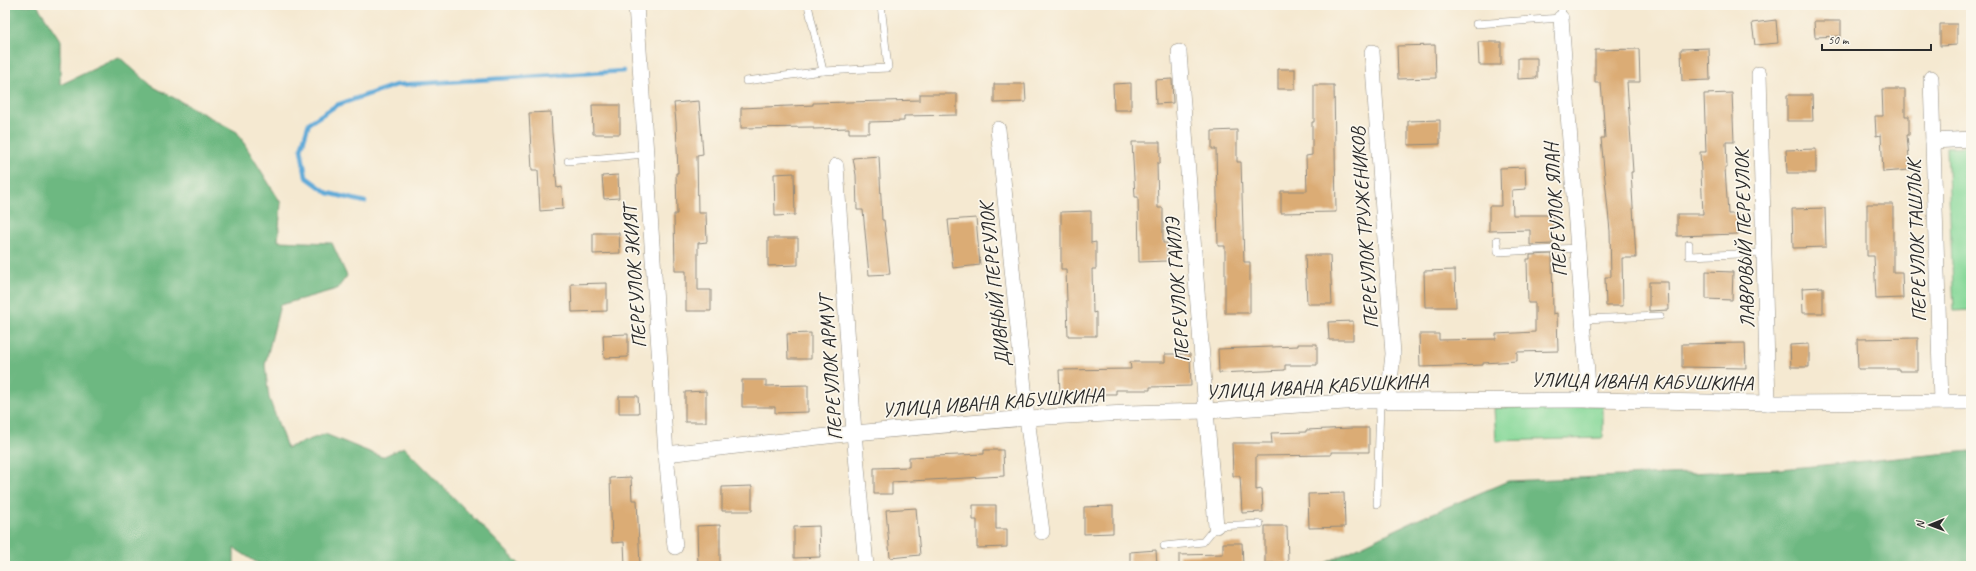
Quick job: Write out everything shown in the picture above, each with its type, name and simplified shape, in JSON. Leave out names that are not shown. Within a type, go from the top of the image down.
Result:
[{"type":"street","name":"ПЕРЕУЛОК ЭКИЯТ","points":[[636,5],[666,454],[675,547]]},
{"type":"street","name":"ПЕРЕУЛОК ЯЛАН","points":[[1562,11],[1589,400]]},
{"type":"street","name":"ПЕРЕУЛОК ГАИЛЭ","points":[[1179,52],[1216,526]]},
{"type":"street","name":"ПЕРЕУЛОК ТРУЖЕНИКОВ","points":[[1372,52],[1393,354],[1384,401]]},
{"type":"street","name":"ЛАВРОВЫЙ ПЕРЕУЛОК","points":[[1759,74],[1768,403]]},
{"type":"street","name":"ПЕРЕУЛОК ТАШЛЫК","points":[[1931,78],[1941,402]]},
{"type":"street","name":"ДИВНЫЙ ПЕРЕУЛОК","points":[[998,129],[1027,418],[1042,532]]},
{"type":"street","points":[[1933,141],[1971,139]]},
{"type":"street","name":"ПЕРЕУЛОК АРМУТ","points":[[836,166],[854,433],[866,566]]},
{"type":"street","name":"УЛИЦА ИВАНА КАБУШКИНА","points":[[666,454],[854,433],[1027,418],[1206,411],[1384,401],[1589,400],[1768,403],[1971,402]]},
{"type":"lane","points":[[808,5],[823,71]]},
{"type":"lane","points":[[746,81],[823,71],[888,68],[881,5]]},
{"type":"lane","points":[[1476,24],[1562,11]]},
{"type":"lane","points":[[568,161],[645,154]]},
{"type":"lane","points":[[1497,240],[1498,252],[1578,248]]},
{"type":"lane","points":[[1689,244],[1689,256],[1764,253]]},
{"type":"lane","points":[[1583,319],[1660,316]]},
{"type":"lane","points":[[1377,504],[1384,401]]},
{"type":"lane","points":[[1164,546],[1203,542],[1216,526],[1260,524]]},
{"type":"green space","points":[[5,5],[37,5],[60,40],[60,85],[119,57],[152,86],[237,132],[281,203],[278,241],[332,243],[347,276],[337,289],[280,305],[265,365],[269,398],[287,448],[325,434],[382,457],[404,447],[521,566],[262,566],[234,548],[234,566],[5,566]]},
{"type":"green space","points":[[1971,146],[1971,310],[1954,311],[1947,147]]},
{"type":"green space","points":[[1603,405],[1603,438],[1496,441],[1494,408]]},
{"type":"green space","points":[[1971,451],[1971,566],[1319,566],[1412,522],[1508,481],[1781,469]]},
{"type":"building","points":[[1776,20],[1778,43],[1755,45],[1752,23]]},
{"type":"building","points":[[1814,21],[1841,21],[1841,36],[1815,37]]},
{"type":"building","points":[[1940,24],[1957,24],[1957,45],[1940,46]]},
{"type":"building","points":[[1478,42],[1501,42],[1501,65],[1479,65]]},
{"type":"building","points":[[1435,45],[1436,78],[1398,79],[1397,46]]},
{"type":"building","points":[[1709,48],[1710,80],[1682,81],[1681,49]]},
{"type":"building","points":[[1639,49],[1640,82],[1627,82],[1633,172],[1631,172],[1636,258],[1622,258],[1623,306],[1606,306],[1605,277],[1611,277],[1610,231],[1601,138],[1605,138],[1601,83],[1595,83],[1595,50]]},
{"type":"building","points":[[1518,58],[1537,58],[1537,78],[1518,79]]},
{"type":"building","points":[[1278,69],[1295,69],[1295,89],[1278,89]]},
{"type":"building","points":[[1172,79],[1173,103],[1156,104],[1155,80]]},
{"type":"building","points":[[1131,83],[1131,110],[1114,110],[1113,84]]},
{"type":"building","points":[[994,84],[1025,84],[1026,102],[994,103]]},
{"type":"building","points":[[1314,85],[1334,85],[1336,212],[1281,213],[1281,191],[1307,191],[1306,156],[1312,155]]},
{"type":"building","points":[[1882,89],[1905,89],[1905,116],[1909,116],[1909,135],[1907,135],[1910,170],[1883,172],[1881,135],[1876,136],[1875,116],[1883,116]]},
{"type":"building","points":[[1732,93],[1734,142],[1726,142],[1727,168],[1725,168],[1728,214],[1738,214],[1738,234],[1677,236],[1677,214],[1703,214],[1700,152],[1706,152],[1704,94]]},
{"type":"building","points":[[920,94],[957,94],[957,115],[904,116],[904,121],[869,122],[869,133],[849,133],[849,128],[741,128],[741,108],[813,105],[813,103],[920,100]]},
{"type":"building","points":[[1787,95],[1812,95],[1813,121],[1787,121]]},
{"type":"building","points":[[699,101],[703,154],[697,155],[698,213],[706,213],[707,242],[698,243],[698,290],[711,290],[711,311],[686,311],[686,271],[675,271],[674,214],[677,214],[676,173],[678,173],[674,103]]},
{"type":"building","points":[[592,105],[620,105],[620,134],[593,134]]},
{"type":"building","points":[[551,112],[557,188],[562,187],[563,209],[540,211],[538,170],[532,170],[529,113]]},
{"type":"building","points":[[1440,120],[1440,144],[1408,145],[1408,121]]},
{"type":"building","points":[[1237,130],[1237,162],[1241,162],[1244,262],[1250,262],[1250,313],[1225,313],[1225,246],[1218,246],[1216,149],[1212,149],[1212,131]]},
{"type":"building","points":[[1132,142],[1160,142],[1160,163],[1157,163],[1158,208],[1163,208],[1163,243],[1167,243],[1167,261],[1139,262],[1138,197],[1135,197]]},
{"type":"building","points":[[1816,149],[1816,173],[1787,173],[1786,150]]},
{"type":"building","points":[[879,156],[882,220],[884,220],[890,274],[869,275],[863,210],[857,210],[856,175],[853,158]]},
{"type":"building","points":[[1525,167],[1526,189],[1512,190],[1513,215],[1553,215],[1552,244],[1530,245],[1530,230],[1489,231],[1489,206],[1501,206],[1500,168]]},
{"type":"building","points":[[794,173],[795,215],[775,216],[774,174]]},
{"type":"building","points":[[618,175],[619,198],[604,199],[602,176]]},
{"type":"building","points":[[1867,204],[1893,204],[1893,272],[1902,272],[1903,298],[1876,299],[1874,256],[1867,256]]},
{"type":"building","points":[[1825,208],[1826,247],[1793,248],[1792,209]]},
{"type":"building","points":[[1091,211],[1091,243],[1096,242],[1096,269],[1092,269],[1093,313],[1096,312],[1096,336],[1068,336],[1066,269],[1061,269],[1061,212]]},
{"type":"building","points":[[976,218],[980,265],[953,268],[948,220]]},
{"type":"building","points":[[593,233],[619,233],[620,253],[593,254]]},
{"type":"building","points":[[768,238],[798,238],[798,265],[768,266]]},
{"type":"building","points":[[1552,254],[1553,314],[1557,313],[1558,351],[1517,352],[1517,361],[1483,363],[1483,365],[1420,367],[1419,334],[1439,334],[1439,340],[1496,339],[1496,334],[1535,332],[1535,303],[1528,303],[1527,259],[1530,259],[1530,255]]},
{"type":"building","points":[[1305,255],[1330,255],[1332,304],[1307,304]]},
{"type":"building","points":[[1455,270],[1456,307],[1425,307],[1424,271]]},
{"type":"building","points":[[1706,271],[1733,272],[1732,300],[1706,299]]},
{"type":"building","points":[[1649,282],[1668,282],[1669,310],[1649,311]]},
{"type":"building","points":[[607,283],[607,311],[572,312],[571,284]]},
{"type":"building","points":[[1823,287],[1823,313],[1803,313],[1802,288]]},
{"type":"building","points":[[1353,321],[1353,340],[1329,340],[1328,322]]},
{"type":"building","points":[[811,333],[811,359],[788,359],[787,334]]},
{"type":"building","points":[[628,334],[628,357],[604,358],[603,335]]},
{"type":"building","points":[[1918,338],[1918,371],[1899,371],[1899,369],[1858,369],[1857,339]]},
{"type":"building","points":[[1745,343],[1746,368],[1682,367],[1682,344]]},
{"type":"building","points":[[1298,344],[1317,344],[1317,365],[1285,365],[1285,370],[1219,373],[1218,349],[1298,346]]},
{"type":"building","points":[[1809,344],[1809,367],[1791,367],[1790,345]]},
{"type":"building","points":[[1165,354],[1190,354],[1191,386],[1150,387],[1150,390],[1116,390],[1116,394],[1060,394],[1059,370],[1131,369],[1130,362],[1165,362]]},
{"type":"building","points":[[742,380],[766,380],[766,386],[808,385],[808,412],[775,413],[775,407],[742,407]]},
{"type":"building","points":[[706,391],[706,422],[685,422],[685,392]]},
{"type":"building","points":[[619,396],[638,396],[639,413],[619,413]]},
{"type":"building","points":[[1369,428],[1369,452],[1331,452],[1331,455],[1256,456],[1256,490],[1262,489],[1263,512],[1242,513],[1240,476],[1233,476],[1232,443],[1272,443],[1271,433]]},
{"type":"building","points":[[984,450],[1003,450],[1004,476],[892,482],[892,494],[874,494],[874,468],[909,467],[909,457],[984,454]]},
{"type":"building","points":[[631,477],[632,500],[637,500],[640,566],[625,566],[624,542],[612,543],[610,478]]},
{"type":"building","points":[[752,486],[752,511],[722,511],[722,487]]},
{"type":"building","points":[[1344,493],[1345,527],[1309,528],[1308,494]]},
{"type":"building","points":[[973,505],[996,505],[996,529],[1007,529],[1007,547],[977,548],[977,520],[973,520]]},
{"type":"building","points":[[1113,506],[1113,533],[1084,534],[1084,507]]},
{"type":"building","points":[[916,508],[920,555],[890,558],[886,510]]},
{"type":"building","points":[[720,525],[720,565],[698,566],[697,526]]},
{"type":"building","points":[[819,526],[820,557],[794,558],[794,527]]},
{"type":"building","points":[[1265,526],[1287,526],[1288,563],[1265,563]]},
{"type":"building","points":[[1223,543],[1242,543],[1243,566],[1179,566],[1179,555],[1223,554]]},
{"type":"building","points":[[1156,550],[1157,566],[1130,566],[1130,552]]},
{"type":"waterway","points":[[365,202],[328,193],[306,177],[301,149],[309,123],[337,105],[396,85],[624,71]]}]
